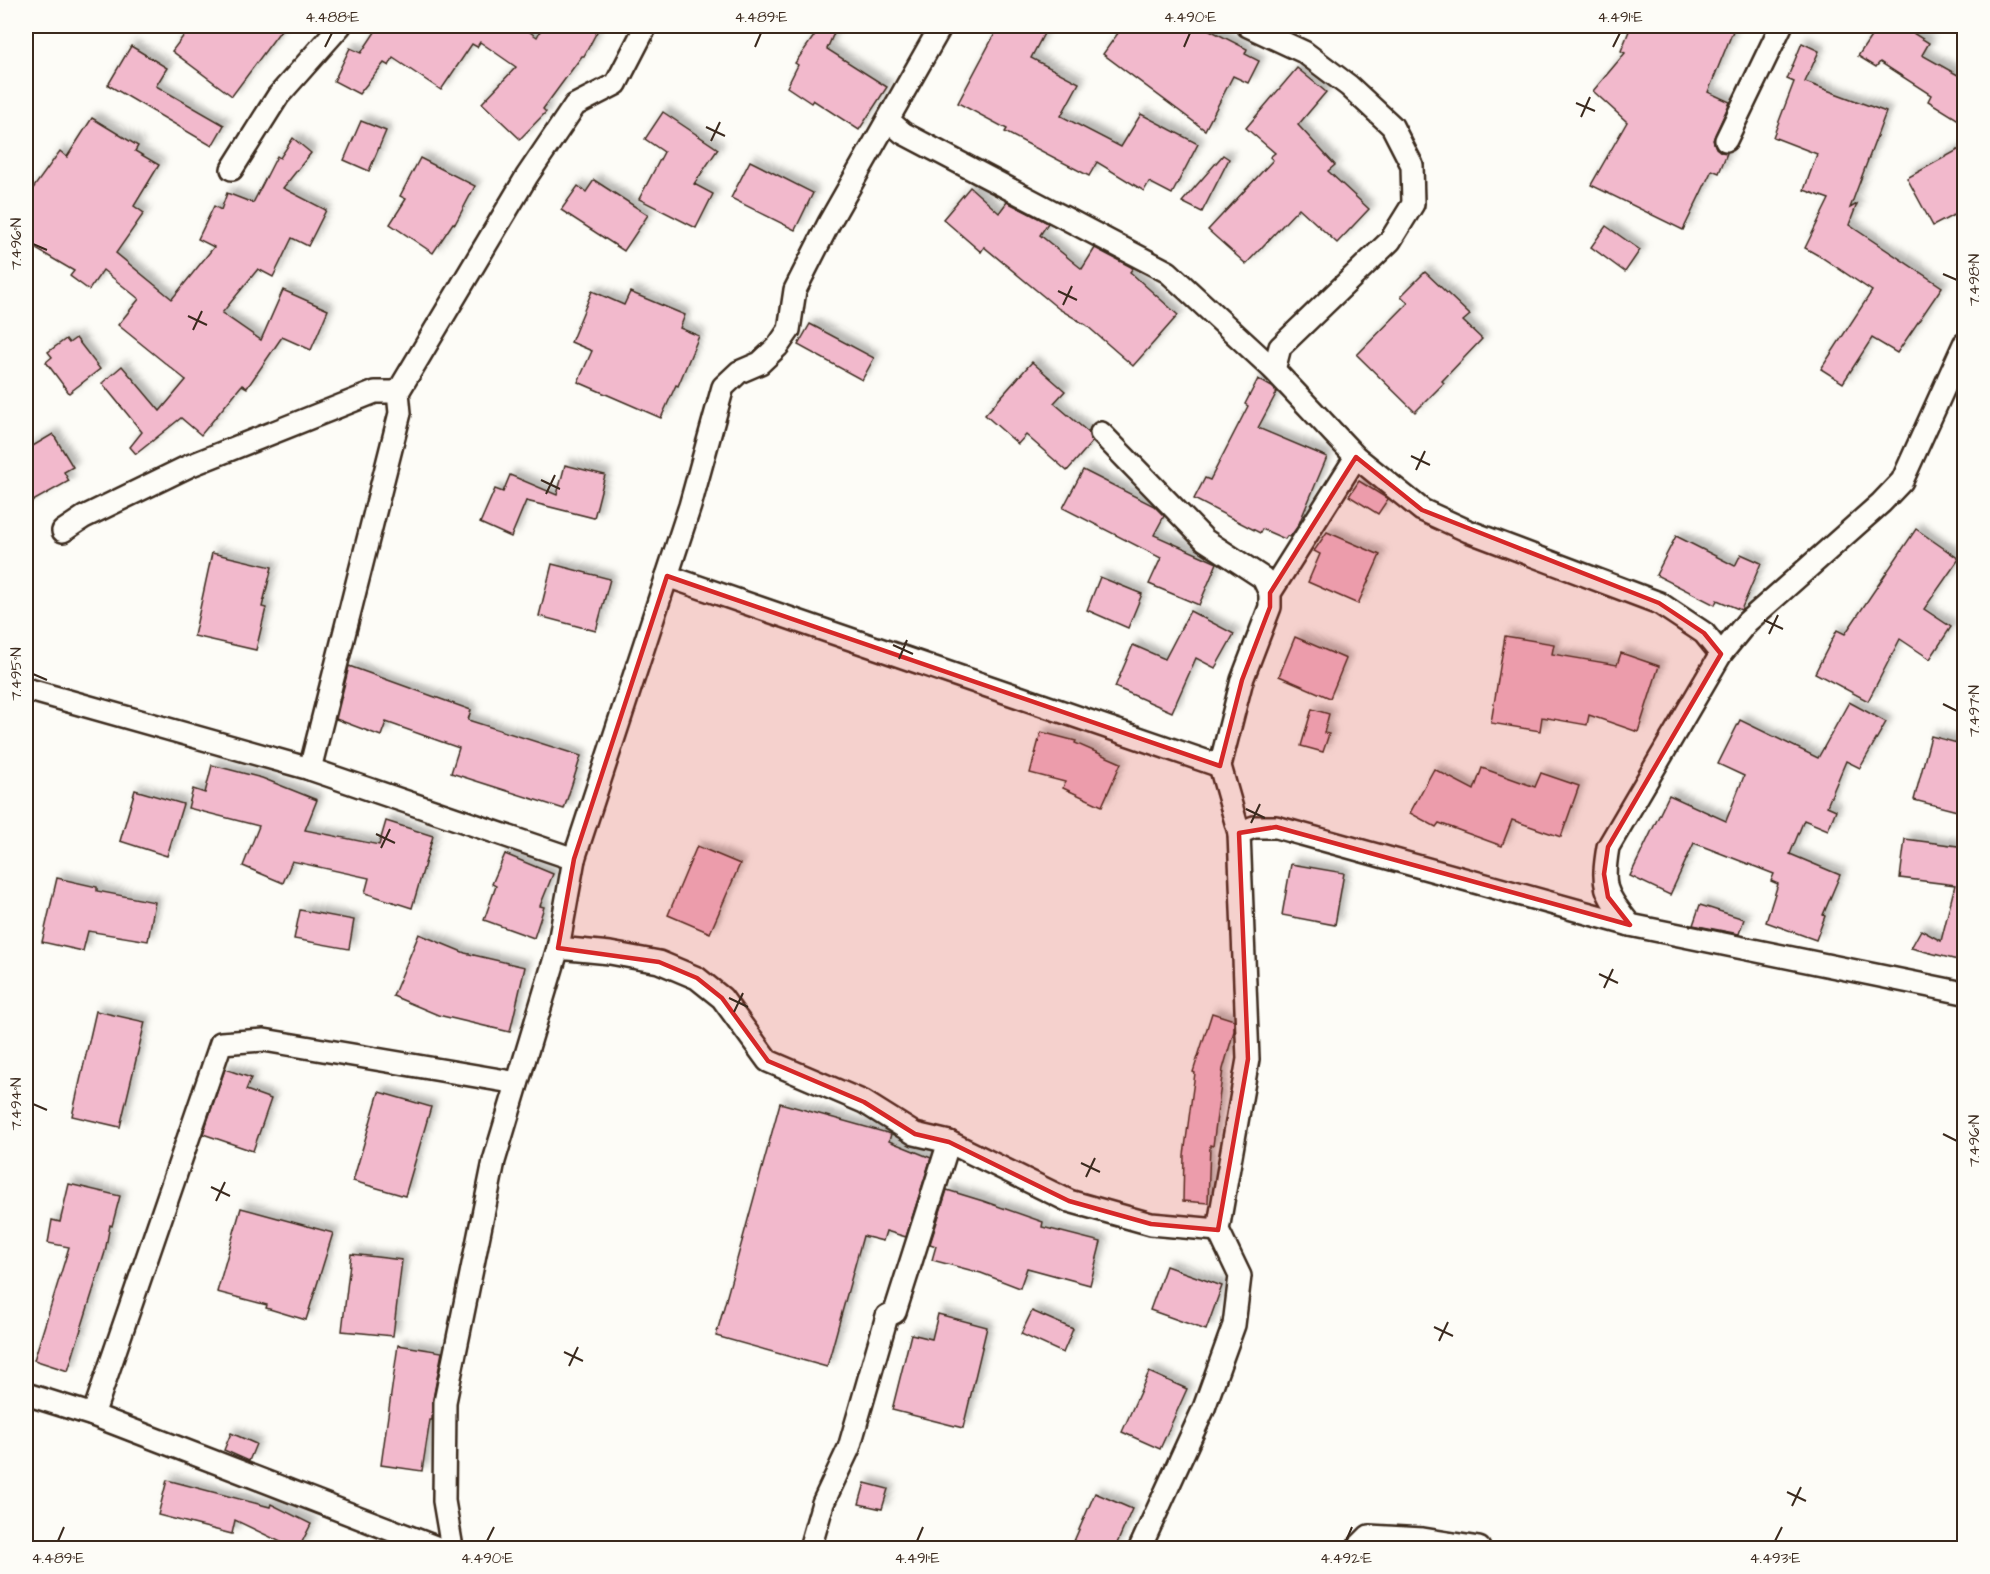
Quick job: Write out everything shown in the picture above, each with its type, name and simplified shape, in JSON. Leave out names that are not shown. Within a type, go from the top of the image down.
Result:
[{"type":"street","points":[[310,769],[400,413],[398,392],[527,176],[575,105],[616,84],[646,26]]},
{"type":"street","points":[[452,1548],[444,1501],[445,1402],[494,1161],[558,948],[574,859],[690,506],[723,387],[739,372],[760,363],[778,346],[789,330],[795,290],[829,224],[941,26]]},
{"type":"street","points":[[1248,26],[1304,52],[1348,86],[1392,126],[1412,165],[1413,204],[1390,241],[1280,347],[1274,370]]},
{"type":"street","points":[[1726,140],[1781,26]]},
{"type":"street","points":[[232,169],[278,96],[334,27]]},
{"type":"street","points":[[888,120],[903,133],[1168,272],[1274,370],[1356,457],[1422,510],[1468,531],[1659,603],[1704,633],[1721,654]]},
{"type":"street","points":[[1630,925],[1608,897],[1604,874],[1608,848],[1721,654],[1747,622],[1881,503],[1902,481],[1965,344]]},
{"type":"street","points":[[63,531],[84,517],[189,466],[375,392],[398,392]]},
{"type":"street","points":[[1101,433],[1204,540],[1263,578],[1270,593],[1270,607],[1242,680],[1220,766],[1239,833],[1248,1059],[1218,1230],[1240,1276],[1234,1325],[1204,1408],[1140,1548]]},
{"type":"street","points":[[1270,593],[1356,457]]},
{"type":"street","points":[[667,576],[1220,766]]},
{"type":"street","points":[[26,689],[310,769],[574,859]]},
{"type":"street","points":[[1239,833],[1254,827],[1276,827],[1630,925],[1965,993]]},
{"type":"street","points":[[558,948],[610,953],[659,962],[697,978],[722,998],[768,1061],[864,1102],[915,1134],[949,1142],[1069,1201],[1151,1224],[1218,1230]]},
{"type":"street","points":[[93,1416],[221,1043],[264,1040],[517,1083]]},
{"type":"street","points":[[810,1548],[823,1503],[849,1448],[886,1316],[895,1312],[949,1142]]},
{"type":"street","points":[[26,1394],[93,1416],[438,1548]]},
{"type":"street","points":[[1357,1548],[1369,1536],[1423,1539],[1479,1548]]},
{"type":"highlighted area","points":[[1356,457],[1422,510],[1659,603],[1704,633],[1721,654],[1608,847],[1604,874],[1608,897],[1630,925],[1276,827],[1239,833],[1248,1059],[1218,1230],[1151,1224],[1069,1201],[949,1142],[915,1134],[864,1102],[768,1061],[722,998],[697,978],[659,962],[558,948],[574,859],[667,576],[1220,766],[1242,680],[1270,607],[1270,593]]},
{"type":"building","points":[[191,26],[284,26],[232,96],[172,51]]},
{"type":"building","points":[[379,26],[521,26],[537,37],[543,26],[600,26],[584,56],[543,109],[546,112],[520,139],[482,103],[516,67],[480,42],[477,47],[472,44],[441,90],[393,58],[389,66],[384,63],[359,94],[334,81],[350,48],[361,53]]},
{"type":"building","points":[[821,26],[837,26],[827,49],[887,87],[859,130],[813,100],[811,103],[787,87],[798,65],[795,63]]},
{"type":"building","points":[[999,26],[1048,26],[1031,58],[1079,83],[1061,116],[1121,147],[1141,114],[1198,144],[1172,194],[1149,182],[1144,191],[1097,162],[1089,176],[1005,132],[1007,129],[958,103]]},
{"type":"building","points":[[1123,26],[1202,26],[1247,49],[1245,54],[1259,61],[1248,83],[1233,76],[1205,130],[1103,54]]},
{"type":"building","points":[[1631,26],[1735,26],[1708,92],[1730,102],[1713,140],[1716,148],[1727,153],[1719,173],[1712,170],[1683,230],[1591,185],[1627,122],[1593,91],[1625,53],[1621,51]]},
{"type":"building","points":[[1878,26],[1902,26],[1929,43],[1922,55],[1965,79],[1965,124],[1928,101],[1931,95],[1880,62],[1876,67],[1858,56]]},
{"type":"building","points":[[1802,43],[1819,51],[1805,82],[1886,112],[1850,208],[1857,204],[1849,225],[1942,287],[1897,353],[1872,338],[1843,383],[1821,369],[1872,291],[1805,248],[1829,199],[1804,190],[1817,154],[1773,137],[1794,82],[1787,79]]},
{"type":"building","points":[[131,46],[167,68],[156,86],[224,125],[212,146],[108,85]]},
{"type":"building","points":[[1297,68],[1326,92],[1298,125],[1335,165],[1328,171],[1369,209],[1337,243],[1299,208],[1246,264],[1208,230],[1273,160],[1270,157],[1275,153],[1246,128]]},
{"type":"building","points":[[663,112],[718,149],[694,184],[713,194],[696,228],[639,199],[664,152],[645,139]]},
{"type":"building","points":[[92,118],[138,146],[135,151],[159,165],[134,206],[144,213],[116,253],[172,299],[214,247],[198,239],[214,206],[221,210],[227,193],[253,203],[277,156],[280,158],[293,138],[311,153],[283,188],[326,210],[308,246],[292,238],[273,277],[258,269],[222,313],[261,340],[283,290],[328,310],[311,350],[282,337],[247,388],[242,385],[201,435],[181,418],[136,454],[130,447],[142,432],[102,383],[122,366],[160,411],[186,380],[118,325],[139,299],[103,270],[89,290],[70,276],[74,271],[26,243],[26,198],[60,151],[67,157]]},
{"type":"building","points":[[361,121],[386,131],[369,171],[344,160]]},
{"type":"building","points":[[1965,146],[1965,209],[1933,226],[1907,178]]},
{"type":"building","points":[[1223,155],[1229,159],[1202,212],[1182,202]]},
{"type":"building","points":[[420,158],[475,186],[455,224],[453,223],[433,253],[390,224],[406,199],[400,196]]},
{"type":"building","points":[[750,161],[813,193],[795,230],[731,198]]},
{"type":"building","points":[[594,180],[648,215],[624,251],[561,210],[578,186],[586,192]]},
{"type":"building","points":[[970,187],[999,213],[1007,202],[1048,223],[1040,235],[1082,269],[1095,248],[1133,268],[1130,272],[1178,315],[1133,366],[1086,325],[1059,309],[984,247],[981,252],[943,219]]},
{"type":"building","points":[[1606,226],[1640,250],[1625,272],[1591,247]]},
{"type":"building","points":[[1425,272],[1470,315],[1463,321],[1482,339],[1415,412],[1357,355],[1408,303],[1401,296]]},
{"type":"building","points":[[592,291],[624,305],[630,292],[685,315],[680,328],[699,336],[678,386],[676,385],[661,418],[578,382],[592,351],[571,342]]},
{"type":"building","points":[[810,324],[874,358],[862,380],[798,345]]},
{"type":"building","points":[[76,338],[100,369],[69,393],[46,362],[52,357],[48,352],[66,339],[69,343]]},
{"type":"building","points":[[1032,362],[1065,391],[1054,403],[1089,433],[1092,442],[1067,471],[1026,435],[1018,444],[985,415]]},
{"type":"building","points":[[1258,379],[1277,392],[1258,428],[1327,457],[1298,526],[1290,537],[1287,536],[1285,539],[1262,529],[1260,533],[1194,499],[1205,478],[1210,480],[1248,406],[1245,404]]},
{"type":"building","points":[[53,434],[73,467],[64,472],[69,481],[26,505],[26,450]]},
{"type":"building","points":[[565,465],[605,475],[594,518],[526,501],[511,537],[480,523],[495,489],[503,492],[510,475],[557,495]]},
{"type":"building","points":[[1083,470],[1154,506],[1164,516],[1154,535],[1217,563],[1199,605],[1149,584],[1161,558],[1063,508]]},
{"type":"building","points":[[1359,481],[1388,499],[1378,514],[1349,496]]},
{"type":"building","points":[[1916,529],[1959,559],[1924,609],[1951,627],[1930,659],[1900,639],[1868,701],[1815,673],[1837,630],[1845,634]]},
{"type":"building","points":[[1327,532],[1380,555],[1358,604],[1308,582],[1320,554],[1314,551]]},
{"type":"building","points":[[1676,536],[1735,566],[1741,554],[1761,563],[1741,610],[1717,600],[1715,605],[1656,575]]},
{"type":"building","points":[[212,553],[272,567],[262,607],[266,608],[256,650],[194,636]]},
{"type":"building","points":[[552,564],[610,579],[596,631],[539,616]]},
{"type":"building","points":[[1100,577],[1142,594],[1128,628],[1087,610]]},
{"type":"building","points":[[1190,611],[1234,634],[1215,668],[1196,658],[1172,712],[1115,687],[1133,645],[1165,659]]},
{"type":"building","points":[[1505,636],[1554,644],[1552,654],[1617,665],[1621,653],[1659,666],[1638,732],[1589,715],[1587,725],[1542,717],[1540,731],[1491,723]]},
{"type":"building","points":[[1295,637],[1346,659],[1330,698],[1279,676]]},
{"type":"building","points":[[349,666],[471,710],[468,720],[581,756],[564,809],[451,773],[459,748],[386,722],[381,736],[336,719]]},
{"type":"building","points":[[1849,702],[1886,722],[1860,768],[1846,761],[1827,806],[1836,810],[1828,830],[1804,820],[1790,854],[1840,875],[1823,915],[1825,916],[1816,940],[1766,922],[1778,884],[1771,881],[1774,874],[1694,843],[1670,895],[1630,876],[1669,795],[1726,821],[1744,776],[1718,764],[1740,720],[1818,758]]},
{"type":"building","points":[[1312,709],[1329,714],[1324,733],[1329,734],[1323,752],[1301,746]]},
{"type":"building","points":[[1041,732],[1076,741],[1075,743],[1121,763],[1102,806],[1063,788],[1065,782],[1030,773]]},
{"type":"building","points":[[1931,736],[1965,745],[1965,813],[1914,800]]},
{"type":"building","points":[[212,765],[262,778],[317,800],[305,830],[379,845],[386,821],[433,836],[412,908],[365,893],[369,878],[292,861],[283,883],[243,866],[259,826],[188,808],[193,789],[205,793]]},
{"type":"building","points":[[1482,768],[1535,787],[1541,773],[1579,786],[1561,837],[1512,820],[1502,846],[1439,823],[1436,827],[1410,813],[1434,769],[1474,790]]},
{"type":"building","points":[[135,790],[183,804],[167,856],[120,841]]},
{"type":"building","points":[[1905,839],[1965,847],[1965,938],[1961,952],[1965,955],[1965,962],[1911,948],[1921,930],[1941,941],[1955,885],[1900,878]]},
{"type":"building","points":[[697,846],[740,864],[710,933],[668,915]]},
{"type":"building","points":[[505,854],[553,874],[540,906],[544,907],[534,938],[484,920],[496,886],[492,884]]},
{"type":"building","points":[[1291,864],[1344,873],[1335,925],[1282,915]]},
{"type":"building","points":[[57,878],[97,887],[97,891],[155,902],[148,941],[88,931],[83,951],[42,942]]},
{"type":"building","points":[[1700,905],[1744,919],[1739,934],[1693,925]]},
{"type":"building","points":[[300,910],[354,920],[349,949],[294,939]]},
{"type":"building","points":[[419,934],[465,953],[525,967],[510,1032],[438,1015],[393,996]]},
{"type":"building","points":[[96,1011],[145,1022],[120,1127],[72,1116]]},
{"type":"building","points":[[1212,1013],[1234,1020],[1234,1031],[1223,1069],[1213,1146],[1210,1145],[1208,1203],[1183,1201],[1184,1155],[1195,1073],[1193,1072]]},
{"type":"building","points":[[225,1069],[251,1078],[246,1090],[271,1099],[253,1151],[203,1134]]},
{"type":"building","points":[[379,1092],[431,1107],[405,1196],[353,1181]]},
{"type":"building","points":[[780,1103],[891,1134],[889,1141],[931,1158],[906,1237],[886,1231],[883,1241],[863,1236],[827,1367],[716,1336]]},
{"type":"building","points":[[69,1184],[120,1196],[68,1371],[34,1360],[69,1247],[48,1243],[52,1220],[60,1222]]},
{"type":"building","points":[[947,1190],[1043,1222],[1042,1227],[1101,1242],[1090,1285],[1027,1268],[1020,1288],[981,1273],[932,1260],[936,1246],[930,1244]]},
{"type":"building","points":[[241,1208],[333,1233],[306,1320],[266,1308],[267,1305],[217,1292]]},
{"type":"building","points":[[351,1254],[402,1260],[393,1336],[342,1331]]},
{"type":"building","points":[[1166,1266],[1222,1286],[1206,1330],[1150,1310]]},
{"type":"building","points":[[1032,1311],[1073,1329],[1063,1353],[1021,1334]]},
{"type":"building","points":[[938,1314],[987,1327],[963,1428],[892,1410],[911,1334],[932,1339]]},
{"type":"building","points":[[398,1345],[442,1352],[422,1471],[381,1465]]},
{"type":"building","points":[[1149,1372],[1187,1389],[1160,1449],[1122,1432]]},
{"type":"building","points":[[231,1433],[256,1444],[249,1461],[224,1450]]},
{"type":"building","points":[[167,1480],[270,1507],[271,1504],[311,1524],[299,1548],[293,1548],[235,1520],[232,1534],[158,1515]]},
{"type":"building","points":[[865,1483],[888,1489],[882,1509],[859,1504]]},
{"type":"building","points":[[1095,1493],[1132,1509],[1115,1548],[1071,1548]]}]
